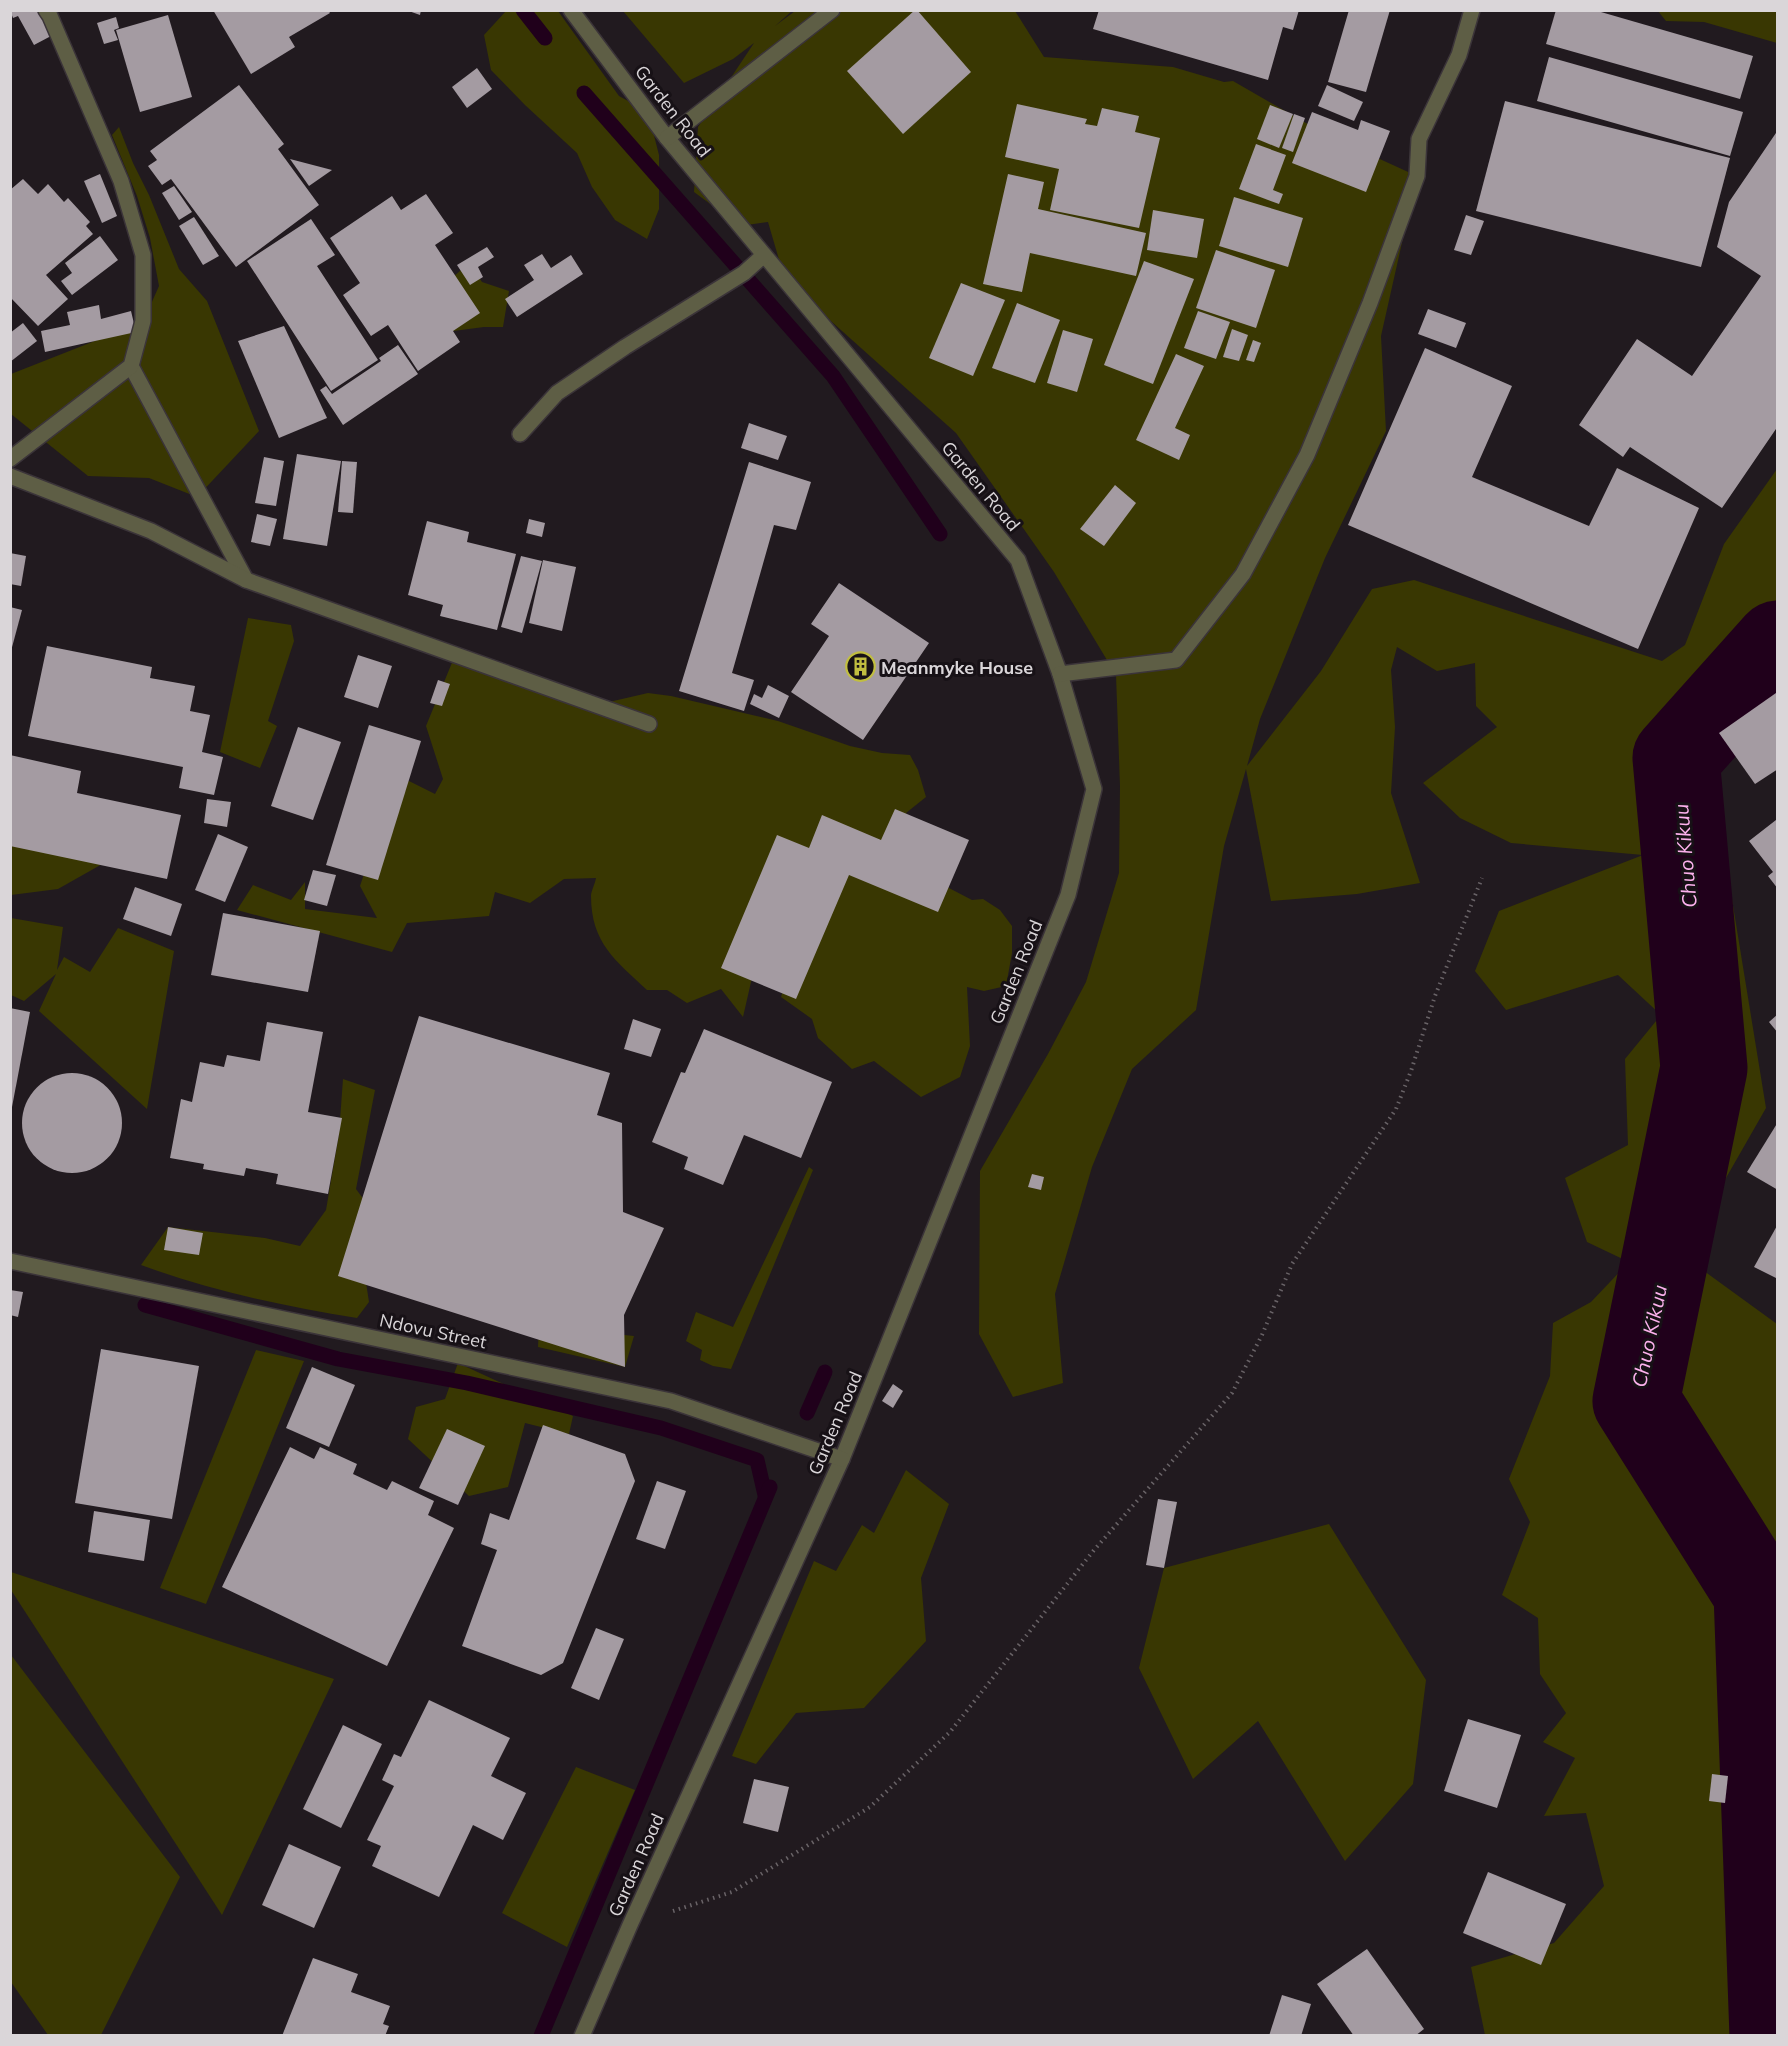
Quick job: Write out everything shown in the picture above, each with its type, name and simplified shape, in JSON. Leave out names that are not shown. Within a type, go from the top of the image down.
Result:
[{"type":"street","points":[[10,459],[131,366],[143,321],[143,255],[121,181],[46,10]]},
{"type":"street","name":"Garden Road","points":[[572,10],[667,138],[1018,560],[1060,674],[1094,789],[1068,895],[842,1459],[630,1925],[582,2036]]},
{"type":"street","points":[[667,138],[832,10]]},
{"type":"street","points":[[1060,674],[1176,660],[1243,574],[1306,455],[1370,303],[1417,176],[1419,139],[1459,55],[1472,10]]},
{"type":"street","points":[[520,434],[557,393],[625,347],[744,273],[764,255]]},
{"type":"street","points":[[131,366],[246,580]]},
{"type":"street","points":[[10,476],[151,531],[246,580],[649,724]]},
{"type":"street","name":"Ndovu Street","points":[[10,1261],[671,1401],[842,1459]]},
{"type":"path","points":[[630,1925],[732,1892],[870,1807],[950,1732],[1094,1550],[1232,1393],[1262,1335],[1292,1264],[1396,1109],[1447,963],[1482,878]]},
{"type":"shaded area","points":[[506,11],[558,11],[619,96],[648,112],[659,155],[659,209],[647,239],[615,220],[592,187],[577,153],[491,70],[484,35]]},
{"type":"shaded area","points":[[623,11],[792,11],[775,26],[795,11],[1015,11],[1044,57],[1173,67],[1224,82],[1233,81],[1325,134],[1417,176],[1381,336],[1386,431],[1325,558],[1260,719],[1247,766],[1321,671],[1372,589],[1414,580],[1662,661],[1685,645],[1724,544],[1777,469],[1777,676],[1735,709],[1699,761],[1722,838],[1766,1108],[1682,1255],[1777,1324],[1777,2035],[1485,2035],[1471,1967],[1554,1943],[1604,1886],[1586,1813],[1544,1816],[1575,1758],[1543,1742],[1566,1713],[1540,1674],[1538,1618],[1502,1595],[1530,1522],[1509,1479],[1550,1376],[1553,1323],[1591,1302],[1629,1262],[1587,1242],[1565,1178],[1628,1145],[1625,1059],[1661,1015],[1618,975],[1506,1010],[1475,971],[1499,911],[1643,855],[1511,843],[1460,818],[1423,783],[1497,727],[1476,706],[1475,663],[1437,671],[1397,647],[1391,670],[1395,727],[1391,793],[1420,883],[1357,894],[1271,901],[1246,769],[1224,846],[1196,1010],[1132,1069],[1092,1167],[1055,1294],[1063,1383],[1013,1397],[979,1334],[980,1171],[1048,1054],[1086,982],[1119,873],[1120,786],[1116,675],[1054,572],[956,433],[785,280],[768,222],[740,226],[694,192],[698,127],[754,43],[733,59],[684,83]]},
{"type":"shaded area","points":[[1658,11],[1777,11],[1777,43],[1704,22],[1666,21]]},
{"type":"shaded area","points":[[119,127],[179,269],[207,301],[259,431],[197,497],[149,478],[88,476],[11,414],[11,374],[143,322],[159,286],[150,238],[137,196],[112,135]]},
{"type":"shaded area","points":[[469,263],[482,282],[509,291],[503,327],[446,332],[452,278]]},
{"type":"shaded area","points":[[248,618],[291,625],[294,641],[268,721],[277,726],[260,768],[220,752]]},
{"type":"shaded area","points":[[458,648],[524,670],[596,705],[648,693],[671,696],[778,721],[850,746],[882,753],[910,755],[918,770],[926,797],[906,813],[921,832],[949,888],[972,900],[983,899],[1000,910],[1012,926],[1012,953],[1006,986],[984,991],[967,987],[970,1046],[960,1077],[921,1097],[874,1061],[852,1069],[818,1038],[812,1019],[781,997],[794,951],[762,934],[743,1017],[721,989],[687,1003],[667,990],[647,990],[607,950],[595,926],[591,894],[596,878],[564,879],[530,903],[495,892],[489,916],[407,923],[392,952],[237,910],[253,885],[291,900],[305,882],[305,909],[377,918],[360,886],[389,799],[409,781],[435,794],[443,779],[426,726]]},
{"type":"shaded area","points":[[10,828],[104,863],[58,889],[11,895]]},
{"type":"shaded area","points":[[11,918],[63,927],[57,970],[64,957],[90,972],[118,928],[174,951],[147,1109],[39,1011],[56,974],[24,1001],[11,995]]},
{"type":"shaded area","points":[[343,1079],[375,1090],[356,1189],[390,1235],[365,1276],[369,1302],[357,1318],[248,1297],[194,1283],[141,1265],[168,1227],[265,1238],[300,1246],[326,1210],[339,1134]]},
{"type":"shaded area","points":[[809,1167],[813,1170],[731,1369],[713,1366],[700,1360],[702,1350],[686,1341],[696,1312],[733,1327]]},
{"type":"shaded area","points":[[539,1326],[634,1336],[625,1367],[538,1347]]},
{"type":"shaded area","points":[[256,1350],[304,1361],[206,1604],[160,1588]]},
{"type":"shaded area","points":[[458,1363],[573,1416],[569,1434],[525,1423],[508,1487],[469,1496],[408,1439],[416,1407],[445,1399]]},
{"type":"shaded area","points":[[906,1470],[949,1504],[921,1578],[926,1641],[864,1708],[796,1713],[756,1764],[732,1756],[814,1561],[836,1571],[862,1525],[874,1533]]},
{"type":"shaded area","points":[[1329,1524],[1426,1680],[1413,1784],[1345,1861],[1258,1721],[1193,1779],[1139,1668],[1164,1568]]},
{"type":"shaded area","points":[[11,1572],[334,1679],[222,1915],[11,1590]]},
{"type":"shaded area","points":[[11,1655],[180,1877],[101,2035],[48,2035],[11,1982]]},
{"type":"shaded area","points":[[576,1767],[635,1790],[567,1947],[502,1913]]},
{"type":"building","points":[[10,10],[38,10],[51,36],[34,45],[18,16],[13,18]]},
{"type":"building","points":[[213,10],[328,10],[330,13],[289,37],[295,47],[251,74]]},
{"type":"building","points":[[406,10],[421,10],[420,15]]},
{"type":"building","points":[[915,10],[971,72],[903,134],[847,71]]},
{"type":"building","points":[[1099,10],[1299,10],[1293,30],[1283,27],[1268,80],[1093,29]]},
{"type":"building","points":[[1349,10],[1390,10],[1366,92],[1328,82]]},
{"type":"building","points":[[1556,10],[1594,10],[1753,56],[1740,99],[1546,44]]},
{"type":"building","points":[[168,15],[192,97],[140,112],[116,30]]},
{"type":"building","points":[[116,17],[119,28],[114,30],[118,40],[104,44],[97,23]]},
{"type":"building","points":[[1549,57],[1743,112],[1730,156],[1537,101]]},
{"type":"building","points":[[477,68],[492,89],[467,108],[452,87]]},
{"type":"building","points":[[239,85],[284,144],[278,149],[319,205],[236,267],[171,179],[162,185],[148,166],[157,160],[150,151]]},
{"type":"building","points":[[1327,85],[1363,102],[1354,121],[1318,106]]},
{"type":"building","points":[[1505,101],[1730,158],[1701,267],[1476,211]]},
{"type":"building","points":[[1017,104],[1087,119],[1085,124],[1097,126],[1102,108],[1139,116],[1135,132],[1160,138],[1139,228],[1050,210],[1059,169],[1005,157]]},
{"type":"building","points":[[1270,105],[1293,114],[1279,148],[1257,139]]},
{"type":"building","points":[[1312,112],[1358,130],[1361,120],[1390,131],[1366,192],[1292,163]]},
{"type":"building","points":[[1294,114],[1305,118],[1293,152],[1282,148]]},
{"type":"building","points":[[1778,130],[1778,426],[1722,508],[1630,447],[1623,457],[1579,425],[1637,339],[1692,376],[1761,276],[1717,247],[1729,202]]},
{"type":"building","points":[[1256,144],[1286,155],[1273,190],[1283,194],[1279,204],[1239,189]]},
{"type":"building","points":[[290,159],[332,170],[309,186]]},
{"type":"building","points":[[100,174],[117,216],[102,223],[84,181]]},
{"type":"building","points":[[1008,174],[1044,182],[1038,209],[1146,233],[1136,276],[1030,253],[1022,292],[983,284]]},
{"type":"building","points":[[23,179],[38,194],[48,184],[64,202],[68,198],[90,222],[86,226],[93,234],[46,275],[68,299],[38,326],[10,297],[10,190]]},
{"type":"building","points":[[174,186],[192,212],[179,220],[162,193]]},
{"type":"building","points":[[426,194],[453,233],[435,245],[480,313],[453,331],[460,342],[418,371],[388,325],[371,336],[343,295],[360,283],[330,238],[392,196],[401,210]]},
{"type":"building","points":[[1234,197],[1303,218],[1288,267],[1219,246]]},
{"type":"building","points":[[1153,210],[1204,219],[1197,258],[1147,250]]},
{"type":"building","points":[[1466,215],[1484,221],[1471,255],[1454,250]]},
{"type":"building","points":[[194,217],[219,256],[203,265],[179,226]]},
{"type":"building","points":[[311,219],[335,255],[317,266],[378,360],[331,391],[247,261]]},
{"type":"building","points":[[100,236],[118,260],[72,295],[61,281],[72,273],[65,263]]},
{"type":"building","points":[[487,247],[494,257],[478,267],[483,277],[470,285],[457,265]]},
{"type":"building","points":[[1216,250],[1275,270],[1256,328],[1196,308]]},
{"type":"building","points":[[542,254],[551,268],[571,255],[583,274],[517,317],[505,299],[534,280],[524,265]]},
{"type":"building","points":[[1144,261],[1194,279],[1153,384],[1104,365]]},
{"type":"building","points":[[961,283],[1005,300],[973,376],[929,358]]},
{"type":"building","points":[[1017,303],[1060,320],[1035,383],[992,368]]},
{"type":"building","points":[[99,305],[101,319],[131,311],[136,332],[45,352],[41,331],[70,325],[67,312]]},
{"type":"building","points":[[1428,309],[1466,323],[1456,348],[1418,334]]},
{"type":"building","points":[[1198,311],[1230,322],[1216,359],[1184,348]]},
{"type":"building","points":[[23,323],[37,341],[10,362],[10,333]]},
{"type":"building","points":[[284,326],[327,418],[279,438],[238,341]]},
{"type":"building","points":[[1232,329],[1248,335],[1239,361],[1223,357]]},
{"type":"building","points":[[1063,330],[1093,339],[1077,392],[1047,383]]},
{"type":"building","points":[[1253,340],[1261,343],[1254,362],[1246,360]]},
{"type":"building","points":[[398,345],[418,374],[343,425],[320,390],[326,386],[332,394],[381,361],[379,358]]},
{"type":"building","points":[[1425,348],[1512,386],[1472,477],[1589,526],[1617,468],[1699,508],[1638,649],[1348,525]]},
{"type":"building","points":[[1176,354],[1204,366],[1175,428],[1190,435],[1179,460],[1136,440]]},
{"type":"building","points":[[749,423],[787,436],[778,460],[741,448]]},
{"type":"building","points":[[297,454],[341,461],[327,546],[283,539]]},
{"type":"building","points":[[264,457],[284,461],[276,506],[255,503]]},
{"type":"building","points":[[342,461],[357,462],[353,513],[338,512]]},
{"type":"building","points":[[749,462],[811,482],[796,530],[774,525],[732,673],[754,680],[744,711],[679,691]]},
{"type":"building","points":[[1115,485],[1136,503],[1104,546],[1080,529]]},
{"type":"building","points":[[257,514],[277,519],[270,546],[251,542]]},
{"type":"building","points":[[529,519],[545,523],[542,537],[526,533]]},
{"type":"building","points":[[427,521],[469,532],[467,542],[516,554],[497,630],[440,616],[443,605],[408,595]]},
{"type":"building","points":[[10,553],[26,556],[21,586],[10,584]]},
{"type":"building","points":[[521,556],[542,561],[522,633],[501,627]]},
{"type":"building","points":[[543,560],[576,567],[562,631],[529,623]]},
{"type":"building","name":"Meanmyke House","points":[[839,583],[929,643],[863,740],[791,692],[829,636],[811,624]]},
{"type":"building","points":[[10,607],[22,610],[11,651],[10,651]]},
{"type":"building","points":[[47,646],[152,667],[150,678],[195,686],[190,711],[210,715],[202,752],[223,757],[214,795],[179,788],[183,767],[28,736]]},
{"type":"building","points":[[358,655],[392,666],[378,708],[344,697]]},
{"type":"building","points":[[438,680],[450,684],[442,706],[430,703]]},
{"type":"building","points":[[768,685],[789,696],[779,718],[750,704],[754,694],[762,698]]},
{"type":"building","points":[[1776,693],[1778,769],[1755,784],[1719,733]]},
{"type":"building","points":[[369,725],[421,741],[378,880],[326,865]]},
{"type":"building","points":[[298,727],[341,742],[313,820],[271,806]]},
{"type":"building","points":[[10,755],[81,771],[77,793],[181,815],[167,879],[10,846]]},
{"type":"building","points":[[207,799],[231,802],[227,827],[204,823]]},
{"type":"building","points":[[895,809],[969,840],[938,912],[849,875],[796,999],[721,968],[777,835],[809,848],[822,815],[881,840]]},
{"type":"building","points":[[1776,820],[1778,823],[1778,889],[1768,876],[1773,872],[1749,841]]},
{"type":"building","points":[[218,834],[248,847],[225,902],[195,890]]},
{"type":"building","points":[[313,870],[336,875],[327,906],[304,900]]},
{"type":"building","points":[[135,887],[182,904],[171,936],[123,919]]},
{"type":"building","points":[[223,913],[320,931],[308,992],[211,975]]},
{"type":"building","points":[[10,1008],[30,1012],[12,1107],[10,1107]]},
{"type":"building","points":[[1778,1014],[1778,1033],[1769,1022]]},
{"type":"building","points":[[419,1016],[610,1073],[597,1115],[622,1123],[623,1212],[664,1228],[624,1315],[625,1367],[338,1276]]},
{"type":"building","points":[[633,1019],[661,1029],[651,1057],[624,1049]]},
{"type":"building","points":[[267,1022],[323,1032],[308,1112],[342,1118],[328,1194],[276,1184],[278,1174],[246,1168],[244,1176],[203,1169],[204,1164],[170,1158],[181,1099],[192,1102],[200,1062],[224,1067],[227,1055],[260,1061]]},
{"type":"building","points":[[704,1029],[832,1082],[801,1158],[744,1135],[723,1185],[684,1169],[688,1157],[652,1142],[681,1072],[685,1073]]},
{"type":"building","points":[[72,1073],[91,1077],[107,1088],[118,1104],[122,1123],[118,1142],[107,1158],[91,1169],[72,1173],[53,1169],[37,1158],[26,1142],[22,1123],[26,1104],[37,1088],[53,1077]]},
{"type":"building","points":[[1778,1122],[1778,1190],[1747,1172]]},
{"type":"building","points":[[1032,1174],[1044,1177],[1041,1190],[1028,1187]]},
{"type":"building","points":[[1778,1224],[1778,1279],[1754,1267]]},
{"type":"building","points":[[168,1227],[203,1233],[199,1255],[164,1250]]},
{"type":"building","points":[[10,1290],[23,1292],[18,1317],[10,1315]]},
{"type":"building","points":[[101,1349],[199,1366],[172,1519],[75,1503]]},
{"type":"building","points":[[312,1367],[355,1385],[329,1447],[286,1428]]},
{"type":"building","points":[[893,1384],[903,1391],[893,1408],[882,1401]]},
{"type":"building","points":[[543,1425],[625,1454],[635,1481],[563,1663],[541,1675],[462,1646],[497,1550],[481,1544],[490,1513],[509,1520]]},
{"type":"building","points":[[447,1429],[485,1446],[458,1505],[419,1488]]},
{"type":"building","points":[[290,1447],[314,1459],[320,1447],[357,1464],[353,1474],[387,1490],[392,1481],[434,1501],[428,1515],[454,1528],[387,1666],[222,1587]]},
{"type":"building","points":[[657,1481],[686,1491],[665,1549],[636,1539]]},
{"type":"building","points":[[1158,1499],[1177,1502],[1164,1568],[1146,1565]]},
{"type":"building","points":[[94,1511],[150,1520],[144,1561],[88,1552]]},
{"type":"building","points":[[596,1628],[624,1639],[599,1700],[571,1688]]},
{"type":"building","points":[[429,1700],[510,1738],[491,1776],[526,1793],[503,1840],[473,1825],[439,1897],[372,1866],[381,1846],[367,1840],[394,1786],[382,1780],[394,1754],[401,1757]]},
{"type":"building","points":[[1468,1719],[1521,1735],[1497,1808],[1444,1791]]},
{"type":"building","points":[[343,1725],[382,1744],[341,1828],[303,1809]]},
{"type":"building","points":[[1712,1774],[1728,1776],[1725,1803],[1709,1801]]},
{"type":"building","points":[[754,1779],[789,1787],[778,1832],[743,1823]]},
{"type":"building","points":[[289,1844],[341,1867],[314,1928],[262,1905]]},
{"type":"building","points":[[1488,1872],[1566,1904],[1541,1965],[1463,1933]]},
{"type":"building","points":[[1367,1949],[1424,2029],[1415,2036],[1354,2036],[1317,1984]]},
{"type":"building","points":[[313,1958],[358,1974],[351,1992],[390,2006],[383,2024],[389,2026],[385,2036],[282,2036]]},
{"type":"building","points":[[1282,1995],[1311,2004],[1301,2036],[1269,2036]]},
{"type":"waterway","points":[[523,10],[545,38]]},
{"type":"waterway","points":[[584,93],[833,376],[940,534]]},
{"type":"waterway","name":"Chuo Kikuu","points":[[1773,2036],[1757,1593],[1636,1401],[1704,1068],[1676,758],[1778,644]]},
{"type":"waterway","points":[[145,1305],[338,1359],[467,1383],[661,1428],[757,1460],[765,1495]]},
{"type":"waterway","points":[[807,1413],[825,1372]]},
{"type":"waterway","points":[[541,2036],[770,1487]]},
{"type":"place","name":"Meanmyke House","points":[[860,667]]}]
